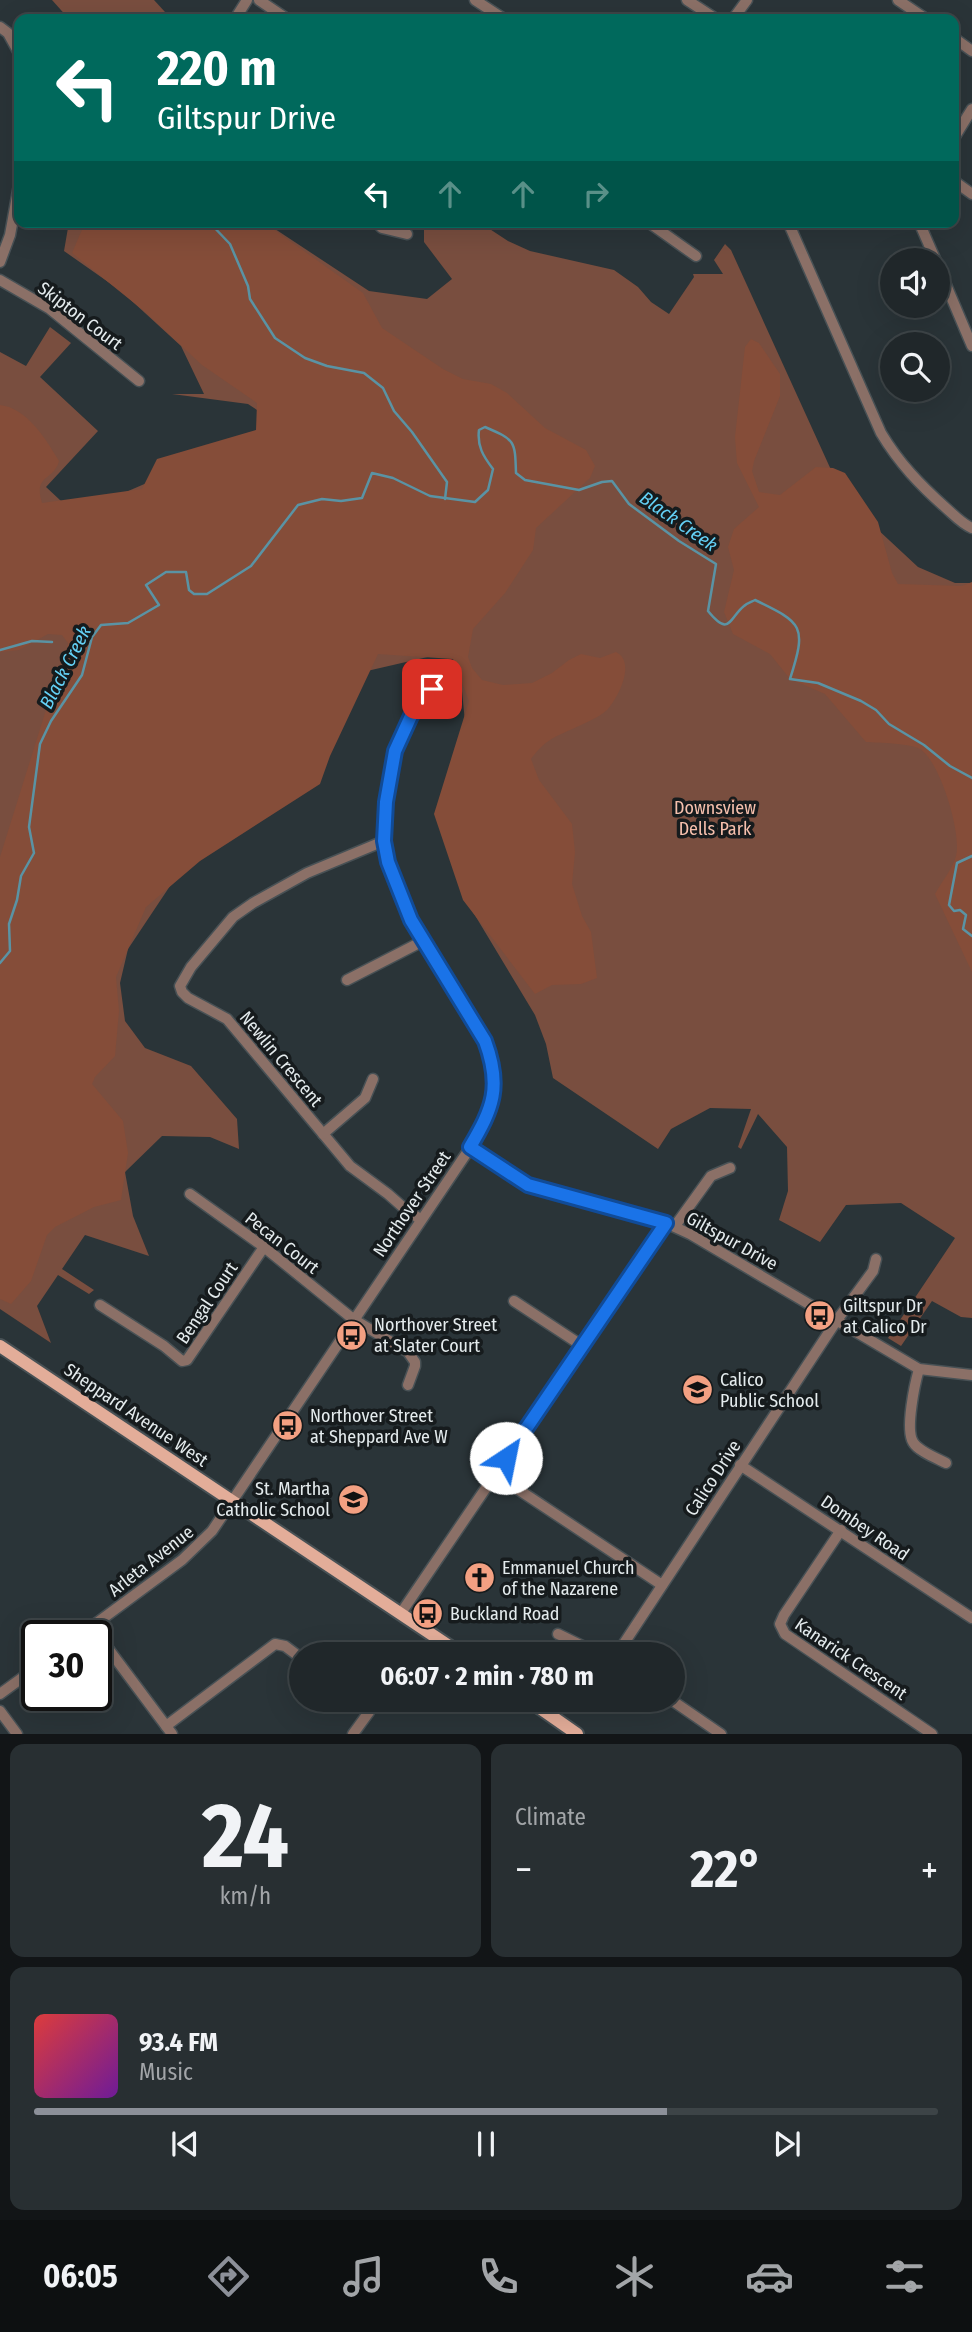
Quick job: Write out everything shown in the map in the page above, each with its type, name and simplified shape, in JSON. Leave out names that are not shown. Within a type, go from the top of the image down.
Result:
[{"type":"main road","name":"Sheppard Avenue West","points":[[0,1346],[443,1642]]},
{"type":"main road","points":[[546,1712],[578,1734]]},
{"type":"street","points":[[259,0],[280,14]]},
{"type":"street","points":[[475,0],[496,14]]},
{"type":"street","points":[[687,0],[708,14]]},
{"type":"street","points":[[898,0],[919,14]]},
{"type":"street","points":[[0,27],[8,33],[14,44]]},
{"type":"street","points":[[959,130],[972,109]]},
{"type":"street","points":[[0,262],[10,235],[14,213]]},
{"type":"street","points":[[382,228],[407,234]]},
{"type":"street","points":[[656,228],[696,256]]},
{"type":"street","points":[[791,228],[881,433],[893,454],[916,481],[961,522],[972,528]]},
{"type":"street","points":[[922,228],[930,248]]},
{"type":"street","name":"Skipton Court","points":[[0,280],[50,309],[139,381]]},
{"type":"street","points":[[950,294],[972,346]]},
{"type":"street","name":"Northover Street","points":[[232,1500],[470,1147],[491,1107],[494,1091],[492,1062],[485,1041],[423,941],[393,877],[384,841],[387,795],[395,751],[411,716],[443,678]]},
{"type":"street","name":"Newlin Crescent","points":[[384,841],[307,873],[233,917],[191,967],[180,986],[188,998],[227,1018],[350,1166],[420,1219]]},
{"type":"street","points":[[347,980],[423,941]]},
{"type":"street","points":[[323,1134],[365,1098],[373,1079]]},
{"type":"street","name":"Giltspur Drive","points":[[470,1147],[528,1185],[670,1225],[919,1369],[972,1375]]},
{"type":"street","points":[[401,1613],[581,1345],[670,1225],[711,1175],[730,1168]]},
{"type":"street","name":"Pecan Court","points":[[190,1194],[264,1247],[353,1319],[408,1352],[415,1362],[408,1385]]},
{"type":"street","name":"Bengal Court","points":[[100,1305],[182,1361],[187,1360],[264,1247]]},
{"type":"street","name":"Calico Drive","points":[[625,1642],[740,1465],[873,1271],[876,1259]]},
{"type":"street","points":[[514,1301],[581,1345]]},
{"type":"street","points":[[919,1369],[911,1440],[916,1446],[946,1463]]},
{"type":"street","name":"Dombey Road","points":[[740,1465],[972,1618]]},
{"type":"street","points":[[495,1474],[662,1585]]},
{"type":"street","name":"Arleta Avenue","points":[[101,1620],[204,1541],[232,1500]]},
{"type":"street","name":"Kanarick Crescent","points":[[841,1530],[784,1615],[781,1629],[932,1734]]},
{"type":"street","points":[[558,1633],[576,1642]]},
{"type":"street","points":[[112,1654],[169,1730],[275,1644],[289,1649]]},
{"type":"street","points":[[0,1694],[21,1679]]},
{"type":"street","points":[[685,1709],[721,1734]]},
{"type":"street","points":[[0,1711],[17,1734]]},
{"type":"street","points":[[353,1734],[369,1712]]},
{"type":"green space","points":[[52,0],[154,0],[165,12],[164,14],[65,14]]},
{"type":"green space","name":"Downsview Dells Park","points":[[68,228],[274,228],[369,291],[427,299],[452,279],[424,242],[422,228],[488,228],[530,251],[614,270],[669,314],[694,277],[693,274],[723,274],[714,260],[725,244],[731,250],[832,472],[875,527],[918,567],[955,583],[972,583],[972,1318],[961,1317],[932,1301],[901,1346],[888,1338],[955,1238],[901,1203],[846,1205],[820,1242],[779,1220],[788,1191],[787,1147],[758,1114],[741,1149],[738,1147],[751,1109],[710,1108],[671,1129],[658,1149],[553,1078],[546,1044],[535,1015],[473,912],[468,753],[458,650],[367,671],[182,868],[128,949],[120,983],[125,1021],[145,1048],[191,1066],[237,1119],[239,1149],[210,1137],[162,1136],[125,1172],[133,1216],[149,1256],[85,1235],[62,1269],[94,1290],[89,1294],[58,1275],[37,1306],[51,1343],[0,1309],[0,352],[26,366],[50,327],[71,343],[40,377],[98,431],[46,487],[75,514],[258,435],[260,412],[248,404],[172,394],[204,394],[181,346],[121,291],[64,251]]},
{"type":"shaded area","points":[[83,228],[272,228],[363,293],[382,328],[443,369],[463,379],[491,384],[507,393],[545,428],[586,450],[595,466],[590,478],[536,528],[533,550],[505,593],[473,629],[468,657],[472,668],[482,680],[503,685],[532,683],[581,654],[600,658],[616,652],[625,663],[625,671],[621,688],[608,709],[547,742],[531,759],[539,780],[572,824],[575,852],[572,884],[582,916],[591,932],[597,978],[581,984],[552,985],[535,994],[463,900],[434,814],[469,701],[453,659],[378,654],[330,756],[320,784],[200,861],[146,907],[116,977],[119,1011],[115,1056],[95,1077],[92,1084],[123,1121],[128,1153],[121,1200],[94,1207],[55,1227],[47,1235],[31,1281],[11,1304],[0,1299],[0,857],[50,697],[63,672],[68,643],[62,635],[48,634],[19,650],[0,652],[0,405],[10,407],[27,418],[42,434],[59,461],[53,472],[42,482],[42,503],[142,489],[157,459],[256,430],[257,403],[202,365],[144,311],[72,253]]},
{"type":"shaded area","points":[[751,339],[759,343],[780,374],[780,396],[752,471],[759,492],[780,495],[816,467],[833,468],[845,473],[878,522],[892,573],[898,584],[962,586],[972,582],[972,972],[935,894],[952,865],[957,846],[948,799],[928,756],[920,749],[909,746],[866,742],[825,694],[790,679],[770,654],[733,634],[724,612],[734,570],[728,547],[734,529],[759,507],[737,463],[735,437],[745,347]]},
{"type":"waterway","points":[[215,228],[230,244],[248,286],[250,299],[275,338],[305,358],[327,366],[364,373],[383,388],[394,411],[447,482],[445,499]]},
{"type":"waterway","name":"Black Creek","points":[[0,963],[10,951],[9,924],[21,876],[34,853],[29,827],[40,744],[51,721],[82,675],[92,637],[101,625],[128,623],[159,605],[146,585],[166,572],[186,572],[189,590],[194,594],[207,594],[251,566],[298,505],[322,499],[341,501],[362,498],[372,473],[393,478],[430,496],[475,502],[488,490],[493,469],[479,441],[479,430],[485,427],[511,442],[514,447],[516,473],[525,480],[579,490],[612,481],[629,504],[716,564],[708,611],[715,619],[721,623],[729,623],[745,605],[755,600],[783,615],[792,621],[799,637],[790,679],[818,683],[861,701],[876,710],[889,724],[972,778]]},
{"type":"waterway","points":[[0,650],[32,641],[52,642]]},
{"type":"waterway","name":"Black Creek","points":[[972,856],[957,863],[949,905],[954,911],[960,910],[966,915],[963,929],[972,936]]},
{"type":"place","name":"Giltspur Dr at Calico Dr","points":[[820,1316]]},
{"type":"place","name":"Northover Street at Slater Court","points":[[351,1335]]},
{"type":"place","name":"Calico Public School","points":[[697,1390]]},
{"type":"place","name":"Northover Street at Sheppard Ave W","points":[[287,1426]]},
{"type":"place","name":"St. Martha Catholic School","points":[[353,1499]]},
{"type":"place","name":"Emmanuel Church of the Nazarene","points":[[479,1578]]},
{"type":"place","name":"Buckland Road","points":[[427,1614]]},
{"type":"route","points":[[432,689],[411,716],[395,751],[386,802],[384,841],[393,877],[411,920],[485,1041],[492,1062],[494,1085],[491,1107],[470,1147],[528,1185],[666,1223],[506,1458]]}]
